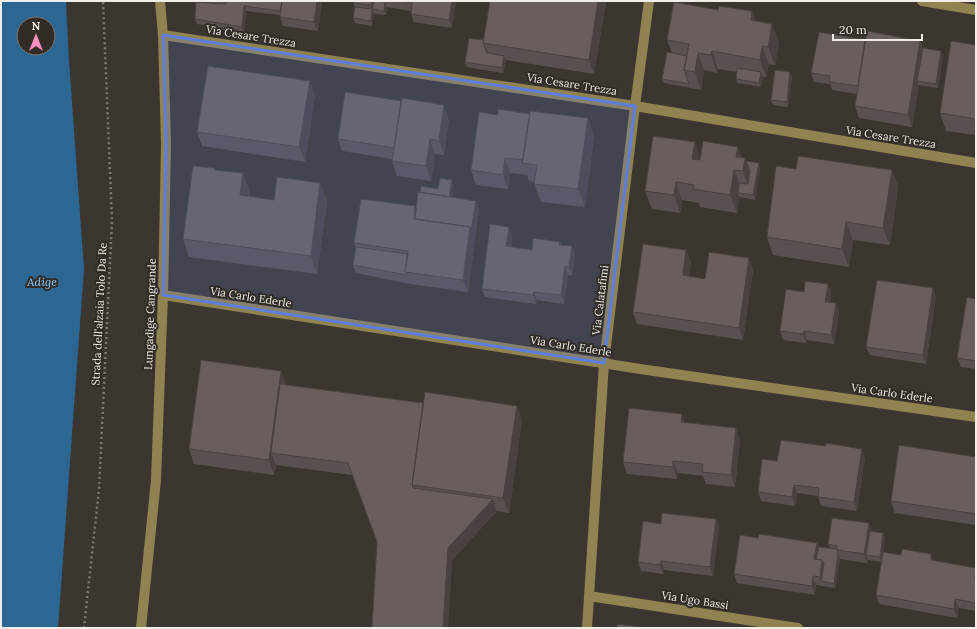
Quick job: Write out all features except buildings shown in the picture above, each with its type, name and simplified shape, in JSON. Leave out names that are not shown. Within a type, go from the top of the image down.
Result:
[{"type":"street","name":"Lungadige Cangrande","points":[[141,628],[156,480],[163,296],[166,144],[163,35],[160,1]]},
{"type":"street","name":"Via Calatafimi","points":[[587,628],[604,363],[649,1]]},
{"type":"street","points":[[922,1],[976,10]]},
{"type":"street","name":"Via Cesare Trezza","points":[[163,35],[635,106],[976,163]]},
{"type":"street","name":"Via Carlo Ederle","points":[[163,296],[604,363],[976,417]]},
{"type":"street","name":"Via Ugo Bassi","points":[[589,596],[798,628]]},
{"type":"path","name":"Strada dell'alzaia Tolo Da Re","points":[[84,628],[99,489],[112,221],[103,1]]},
{"type":"highlighted area","points":[[163,35],[635,106],[604,363],[163,295],[166,144]]},
{"type":"water","name":"Adige","points":[[1,1],[66,1],[84,269],[58,628],[1,628]]}]
